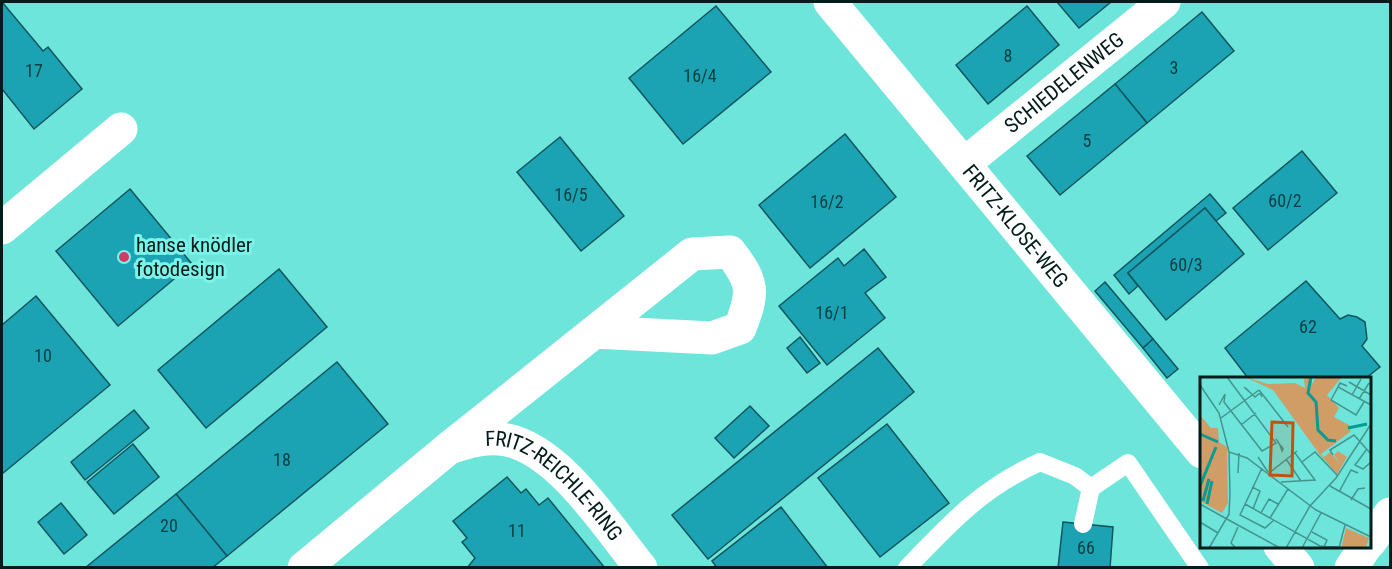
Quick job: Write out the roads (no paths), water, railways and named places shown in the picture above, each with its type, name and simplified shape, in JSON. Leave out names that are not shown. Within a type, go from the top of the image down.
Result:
[{"type":"street","name":"FRITZ-KLOSE-WEG","points":[[830,2],[1200,450]]},
{"type":"street","name":"SCHIEDELENWEG","points":[[964,164],[1164,2]]},
{"type":"street","points":[[2,228],[121,129]]},
{"type":"street","name":"FRITZ-REICHLE-RING","points":[[304,567],[594,332]]},
{"type":"street","name":"FRITZ-REICHLE-RING","points":[[449,448],[476,440],[506,440],[535,449],[558,467],[641,567]]},
{"type":"street","points":[[1371,541],[1390,514]]},
{"type":"street","points":[[1282,548],[1298,567]]},
{"type":"street","points":[[1351,567],[1365,548]]},
{"type":"lane","points":[[907,567],[967,506],[1013,474],[1040,462],[1075,476],[1091,488]]},
{"type":"lane","points":[[1083,524],[1091,488],[1128,463],[1200,567]]},
{"type":"place","name":"hanse knödler fotodesign","points":[[124,257]]}]
